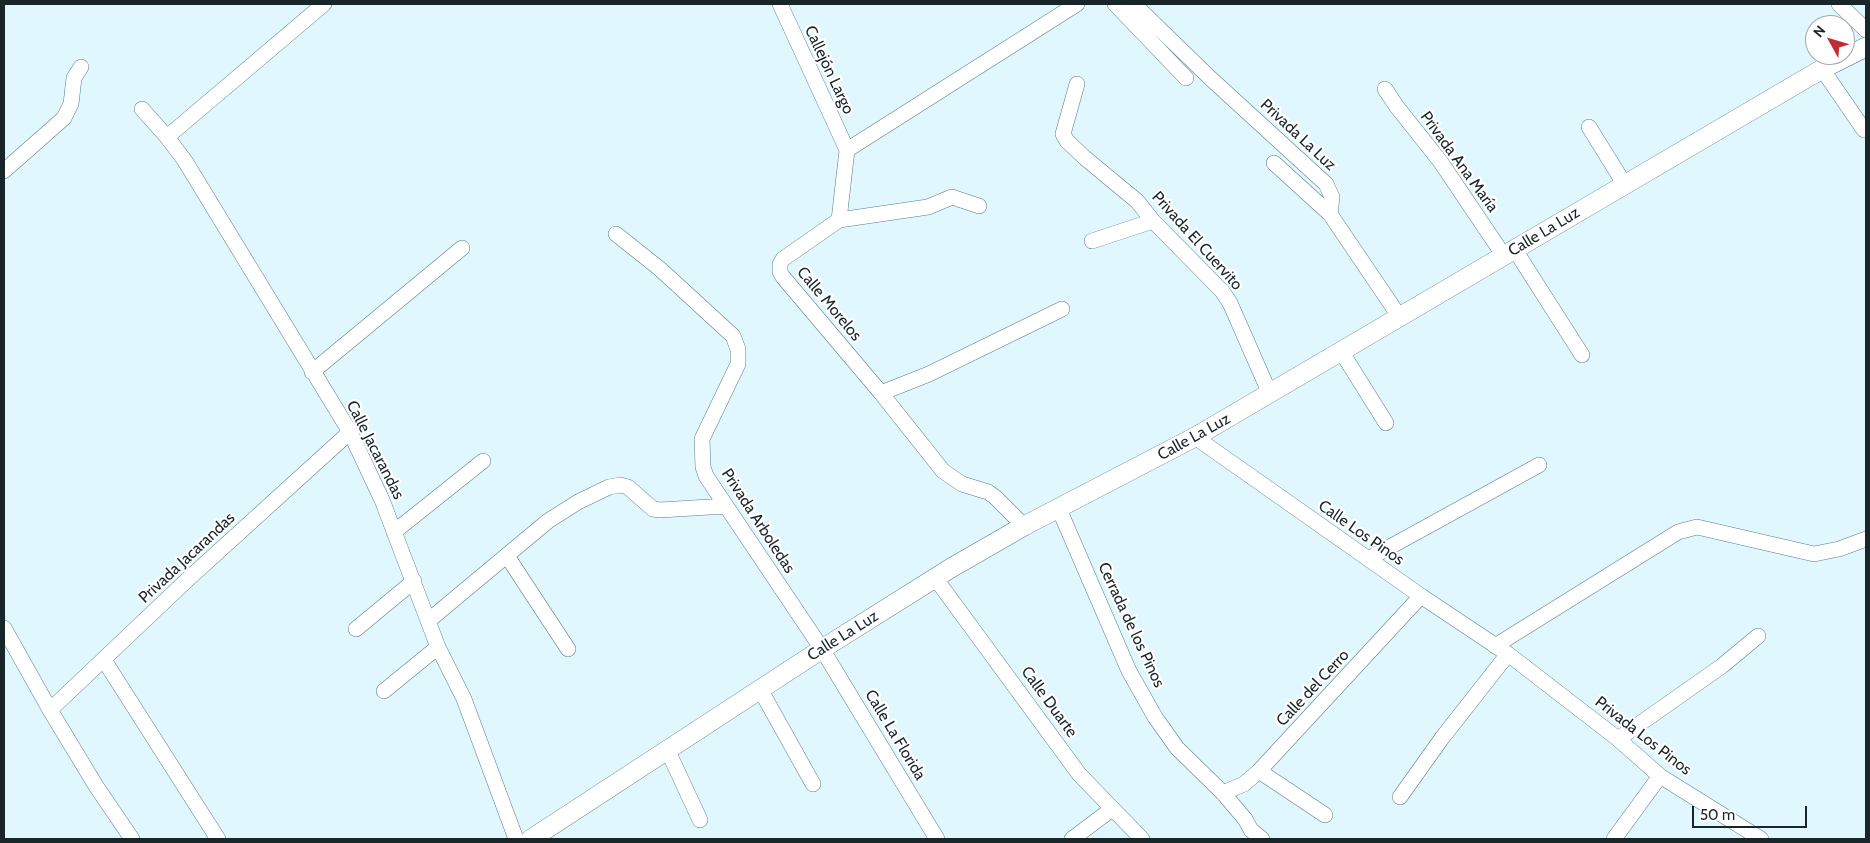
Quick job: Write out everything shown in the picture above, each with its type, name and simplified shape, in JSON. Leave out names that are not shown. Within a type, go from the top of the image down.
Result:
[{"type":"street","points":[[166,137],[324,4]]},
{"type":"street","name":"Callejón Largo","points":[[780,4],[847,150]]},
{"type":"street","points":[[979,206],[952,197],[928,207],[839,220],[847,150],[1077,4]]},
{"type":"street","points":[[1115,4],[1186,78]]},
{"type":"street","name":"Privada La Luz","points":[[1134,4],[1326,184],[1332,197],[1330,214]]},
{"type":"street","points":[[1839,4],[1866,30]]},
{"type":"street","name":"Calle La Luz","points":[[531,839],[667,749],[951,568],[1024,526],[1195,438],[1399,316],[1822,69],[1866,47]]},
{"type":"street","points":[[4,171],[64,118],[71,104],[74,78],[81,66]]},
{"type":"street","points":[[1822,69],[1864,130]]},
{"type":"street","name":"Privada El Cuervito","points":[[1077,84],[1063,134],[1067,141],[1137,201],[1153,221],[1222,291],[1230,303],[1270,394]]},
{"type":"street","name":"Privada Ana María","points":[[1384,89],[1509,253],[1582,355]]},
{"type":"street","name":"Calle Jacarandas","points":[[142,109],[185,161],[350,432],[369,470],[414,581],[438,647],[464,699],[516,839]]},
{"type":"street","points":[[1589,127],[1625,184]]},
{"type":"street","points":[[1274,164],[1330,214],[1399,316]]},
{"type":"street","name":"Calle Morelos","points":[[839,220],[783,259],[780,264],[780,272],[783,277],[881,393],[943,471],[962,484],[988,492],[1024,526]]},
{"type":"street","points":[[1092,241],[1153,221]]},
{"type":"street","name":"Privada Arboledas","points":[[616,234],[660,269],[733,336],[738,349],[738,364],[702,439],[703,467],[706,476],[822,649]]},
{"type":"street","points":[[312,372],[462,248]]},
{"type":"street","points":[[881,393],[929,374],[1062,309]]},
{"type":"street","points":[[1341,351],[1386,423]]},
{"type":"street","name":"Privada Jacarandas","points":[[50,710],[186,581],[350,432]]},
{"type":"street","name":"Calle Los Pinos","points":[[1195,438],[1421,596],[1508,654]]},
{"type":"street","points":[[394,532],[483,461]]},
{"type":"street","points":[[1368,559],[1538,465]]},
{"type":"street","points":[[428,621],[557,515],[609,487],[620,485],[628,487],[654,508],[660,510],[726,506]]},
{"type":"street","name":"Cerrada de los Pinos","points":[[1059,509],[1129,672],[1155,717],[1177,748],[1223,793],[1245,819],[1251,830],[1262,839]]},
{"type":"street","points":[[1495,646],[1678,532],[1696,527],[1814,554],[1839,549],[1866,539]]},
{"type":"street","points":[[507,556],[568,650]]},
{"type":"street","name":"Calle Duarte","points":[[936,579],[1079,774],[1142,839]]},
{"type":"street","points":[[356,629],[414,581]]},
{"type":"street","name":"Calle del Cerro","points":[[1223,793],[1244,784],[1259,771],[1421,596]]},
{"type":"street","points":[[4,628],[50,710],[96,786],[132,839]]},
{"type":"street","points":[[1618,739],[1722,666],[1758,636]]},
{"type":"street","points":[[384,692],[438,647]]},
{"type":"street","name":"Calle La Florida","points":[[822,649],[938,839]]},
{"type":"street","points":[[1400,797],[1442,738],[1508,654]]},
{"type":"street","name":"Privada Los Pinos","points":[[1508,654],[1618,739],[1660,776],[1761,839]]},
{"type":"street","points":[[104,660],[218,839]]},
{"type":"street","points":[[760,689],[813,784]]},
{"type":"street","points":[[667,749],[700,820]]},
{"type":"street","points":[[1259,771],[1325,816]]},
{"type":"street","points":[[1614,839],[1660,776]]},
{"type":"street","points":[[1072,839],[1112,810]]}]
